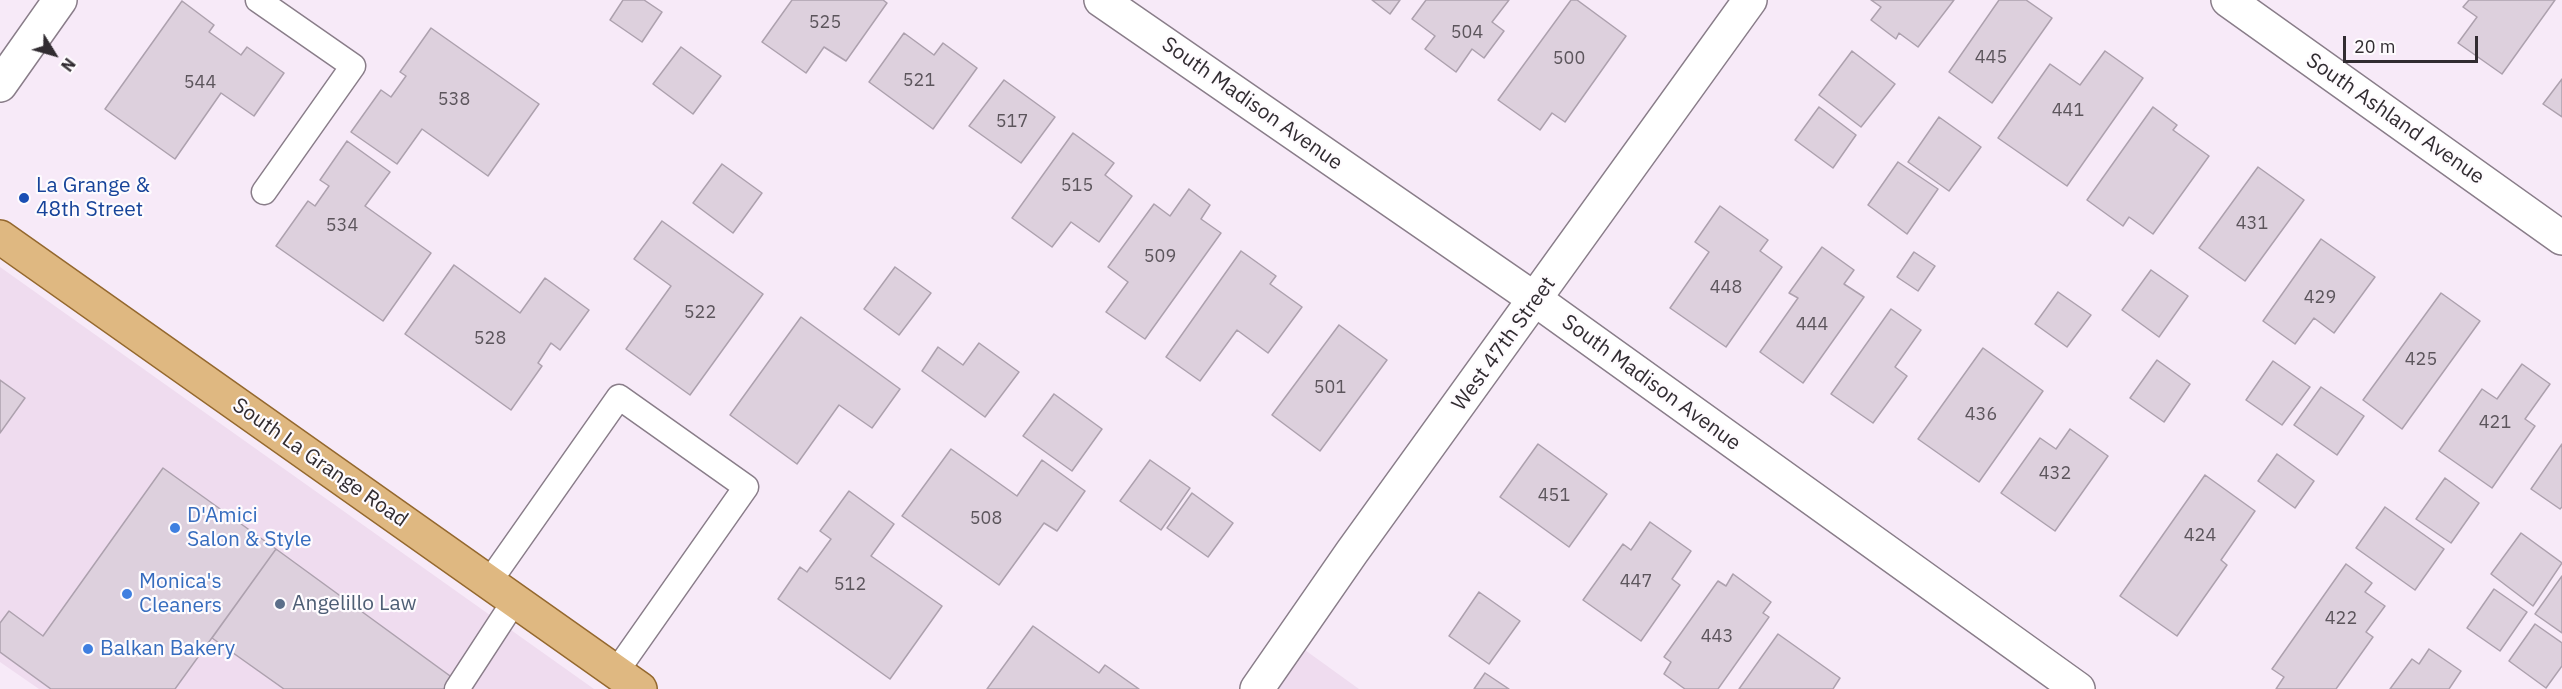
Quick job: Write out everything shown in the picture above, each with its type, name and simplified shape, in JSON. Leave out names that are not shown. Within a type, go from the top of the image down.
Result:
[{"type":"main road","name":"South La Grange Road","points":[[0,237],[628,681]]},
{"type":"street","points":[[0,85],[60,0]]},
{"type":"street","name":"South Madison Avenue","points":[[1101,0],[1536,300],[2078,689]]},
{"type":"street","name":"West 47th Street","points":[[1257,689],[1352,552],[1536,300],[1750,0]]},
{"type":"street","name":"South Ashland Avenue","points":[[2228,0],[2562,238]]},
{"type":"lane","points":[[258,0],[353,66],[264,192]]},
{"type":"lane","points":[[457,689],[502,591],[619,397],[746,487],[628,681]]},
{"type":"shaded area","points":[[0,267],[594,689],[39,689],[0,662]]},
{"type":"shaded area","points":[[1298,645],[1359,689],[1268,689]]},
{"type":"building","points":[[623,0],[644,0],[662,12],[642,42],[610,20]]},
{"type":"building","points":[[792,0],[883,0],[887,3],[846,61],[824,47],[806,73],[762,42]]},
{"type":"building","points":[[1372,0],[1400,0],[1390,14]]},
{"type":"building","points":[[1426,0],[1509,0],[1492,22],[1504,31],[1484,58],[1472,49],[1456,72],[1425,49],[1435,36],[1412,19]]},
{"type":"building","points":[[1571,0],[1577,0],[1626,36],[1565,122],[1552,113],[1540,130],[1498,100]]},
{"type":"building","points":[[1871,0],[1954,0],[1918,47],[1899,33],[1896,39],[1871,20],[1881,7]]},
{"type":"building","points":[[1999,0],[2026,0],[2052,18],[1992,103],[1949,72]]},
{"type":"building","points":[[2469,0],[2555,0],[2502,74],[2458,43],[2477,17],[2463,7]]},
{"type":"building","points":[[182,1],[214,25],[209,32],[241,55],[247,47],[284,73],[254,116],[221,93],[175,159],[105,109]]},
{"type":"building","points":[[431,28],[539,104],[488,176],[422,129],[397,164],[351,132],[381,90],[391,97],[406,76],[400,72]]},
{"type":"building","points":[[904,33],[934,55],[943,43],[977,68],[933,129],[869,82]]},
{"type":"building","points":[[681,47],[721,76],[693,114],[653,84]]},
{"type":"building","points":[[1852,51],[1895,84],[1861,127],[1819,95]]},
{"type":"building","points":[[2105,51],[2143,78],[2067,186],[1998,138],[2050,64],[2080,85]]},
{"type":"building","points":[[2562,79],[2562,117],[2543,104]]},
{"type":"building","points":[[1004,80],[1055,117],[1021,163],[969,126]]},
{"type":"building","points":[[1819,107],[1856,135],[1833,168],[1795,140]]},
{"type":"building","points":[[2153,107],[2177,125],[2173,130],[2209,156],[2153,234],[2129,217],[2123,226],[2087,200]]},
{"type":"building","points":[[1939,117],[1981,147],[1949,191],[1908,162]]},
{"type":"building","points":[[1073,133],[1114,163],[1105,175],[1132,196],[1099,242],[1071,222],[1052,247],[1012,218]]},
{"type":"building","points":[[347,141],[390,172],[365,206],[431,253],[383,321],[276,246],[308,201],[315,206],[329,186],[320,180]]},
{"type":"building","points":[[1898,162],[1938,189],[1907,234],[1868,205]]},
{"type":"building","points":[[722,164],[762,193],[733,233],[693,203]]},
{"type":"building","points":[[2258,167],[2304,200],[2245,281],[2199,248]]},
{"type":"building","points":[[1189,189],[1210,205],[1201,219],[1221,233],[1145,339],[1106,312],[1128,282],[1108,267],[1154,204],[1170,216]]},
{"type":"building","points":[[1720,206],[1768,240],[1760,251],[1782,267],[1726,347],[1670,308],[1709,252],[1695,242]]},
{"type":"building","points":[[662,221],[763,294],[690,395],[626,349],[671,286],[634,259]]},
{"type":"building","points":[[2321,239],[2375,277],[2334,333],[2314,318],[2295,344],[2263,321]]},
{"type":"building","points":[[1822,247],[1854,270],[1844,284],[1864,297],[1803,383],[1760,352],[1798,298],[1789,293]]},
{"type":"building","points":[[1241,251],[1276,276],[1270,284],[1302,307],[1268,353],[1237,330],[1200,381],[1166,357]]},
{"type":"building","points":[[1914,252],[1935,266],[1918,291],[1897,277]]},
{"type":"building","points":[[454,265],[520,313],[545,278],[589,310],[560,350],[551,343],[538,363],[542,366],[511,410],[405,334]]},
{"type":"building","points":[[895,267],[931,293],[899,335],[864,309]]},
{"type":"building","points":[[2151,270],[2188,296],[2159,337],[2122,310]]},
{"type":"building","points":[[2058,292],[2091,315],[2067,347],[2035,324]]},
{"type":"building","points":[[2441,293],[2480,321],[2402,429],[2363,400]]},
{"type":"building","points":[[1891,309],[1921,330],[1895,367],[1907,376],[1873,423],[1831,394]]},
{"type":"building","points":[[801,317],[900,389],[872,428],[839,405],[797,464],[730,415]]},
{"type":"building","points":[[1339,325],[1387,360],[1320,451],[1272,415]]},
{"type":"building","points":[[979,343],[1019,372],[985,417],[922,371],[938,347],[963,365]]},
{"type":"building","points":[[1983,348],[2043,391],[1979,482],[1918,439]]},
{"type":"building","points":[[2157,360],[2190,384],[2164,422],[2130,398]]},
{"type":"building","points":[[2273,361],[2310,387],[2282,425],[2246,400]]},
{"type":"building","points":[[2522,364],[2550,384],[2525,419],[2535,426],[2492,488],[2439,451],[2482,389],[2497,399]]},
{"type":"building","points":[[0,380],[25,398],[0,433]]},
{"type":"building","points":[[2321,387],[2364,416],[2337,455],[2294,425]]},
{"type":"building","points":[[1054,394],[1102,429],[1072,471],[1023,436]]},
{"type":"building","points":[[2070,429],[2108,456],[2055,531],[2001,493],[2040,438],[2056,449]]},
{"type":"building","points":[[1538,444],[1607,494],[1569,547],[1500,497]]},
{"type":"building","points":[[2562,444],[2562,507],[2560,509],[2531,489]]},
{"type":"building","points":[[951,449],[1017,496],[1042,460],[1085,491],[1057,531],[1044,523],[999,585],[902,516]]},
{"type":"building","points":[[2277,454],[2314,481],[2295,508],[2258,481]]},
{"type":"building","points":[[1150,460],[1190,488],[1161,530],[1120,501]]},
{"type":"building","points":[[163,468],[276,549],[175,689],[51,689],[0,652],[0,623],[9,611],[43,636]]},
{"type":"building","points":[[2205,475],[2255,511],[2221,560],[2227,565],[2177,636],[2120,596]]},
{"type":"building","points":[[2445,478],[2479,503],[2451,543],[2416,519]]},
{"type":"building","points":[[849,491],[894,524],[871,556],[942,606],[890,679],[778,599],[800,567],[807,572],[831,539],[820,531]]},
{"type":"building","points":[[1192,493],[1233,523],[1208,557],[1167,528]]},
{"type":"building","points":[[2385,507],[2444,549],[2415,590],[2356,548]]},
{"type":"building","points":[[1650,522],[1691,551],[1672,579],[1680,585],[1641,641],[1583,600],[1623,544],[1631,550]]},
{"type":"building","points":[[2521,533],[2562,563],[2533,606],[2491,574]]},
{"type":"building","points":[[276,549],[468,689],[284,689],[212,638]]},
{"type":"building","points":[[2346,564],[2372,583],[2365,592],[2385,606],[2366,632],[2373,637],[2336,689],[2276,689],[2284,677],[2272,669]]},
{"type":"building","points":[[1733,574],[1771,602],[1763,613],[1769,617],[1718,689],[1685,689],[1664,674],[1671,662],[1664,657],[1718,581],[1726,586]]},
{"type":"building","points":[[2562,576],[2562,633],[2535,614]]},
{"type":"building","points":[[2494,589],[2527,612],[2500,651],[2467,628]]},
{"type":"building","points":[[1479,592],[1520,621],[1489,664],[1449,636]]},
{"type":"building","points":[[2535,624],[2562,643],[2562,666],[2546,688],[2509,661]]},
{"type":"building","points":[[1033,626],[1099,673],[1105,665],[1139,689],[987,689]]},
{"type":"building","points":[[1778,634],[1840,678],[1833,689],[1739,689]]},
{"type":"building","points":[[2429,649],[2461,671],[2449,689],[2390,689],[2412,659],[2419,664]]},
{"type":"building","points":[[1485,673],[1509,689],[1474,689]]},
{"type":"place","name":"La Grange & 48th Street","points":[[24,198]]},
{"type":"place","name":"D'Amici Salon & Style","points":[[175,528]]},
{"type":"place","name":"Monica's Cleaners","points":[[127,594]]},
{"type":"place","name":"Angelillo Law","points":[[280,604]]},
{"type":"place","name":"Balkan Bakery","points":[[88,649]]}]
